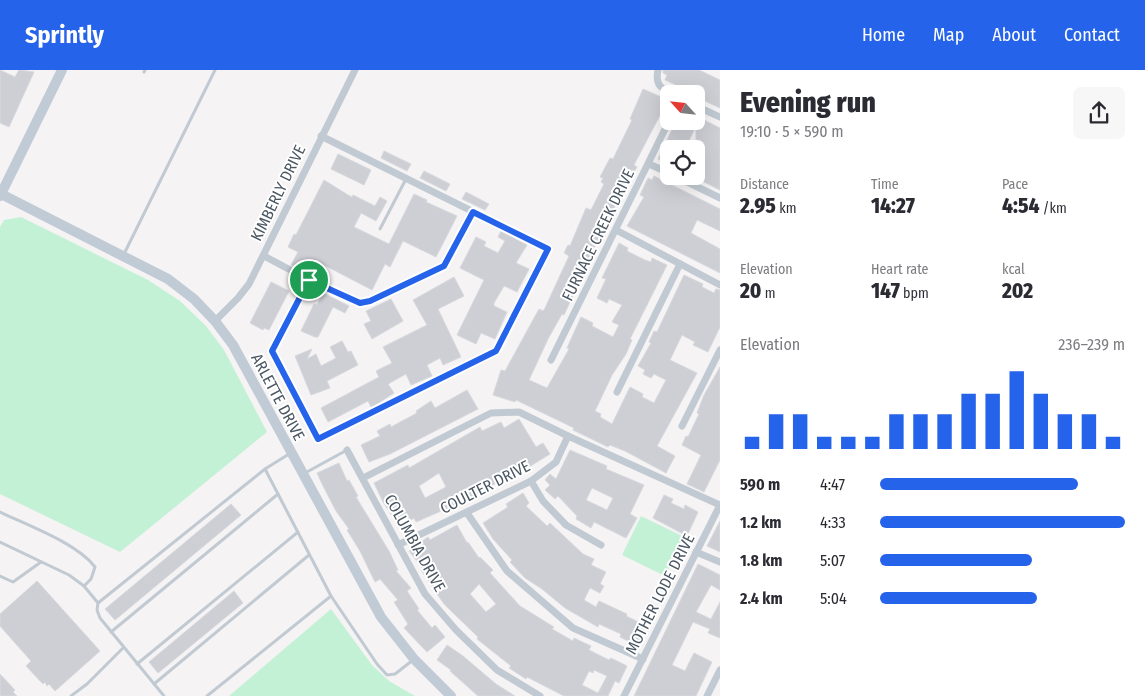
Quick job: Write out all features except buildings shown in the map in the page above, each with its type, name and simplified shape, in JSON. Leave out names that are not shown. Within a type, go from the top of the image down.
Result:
[{"type":"street","points":[[0,195],[62,70]]},
{"type":"street","name":"KIMBERLY DRIVE","points":[[215,321],[249,284],[355,70]]},
{"type":"street","points":[[705,110],[720,117]]},
{"type":"street","name":"FURNACE CREEK DRIVE","points":[[552,360],[665,130]]},
{"type":"street","points":[[309,280],[272,351],[318,439],[496,351],[548,249],[321,136]]},
{"type":"street","points":[[649,164],[660,170]]},
{"type":"street","points":[[693,185],[720,198]]},
{"type":"street","name":"ARLETTE DRIVE","points":[[0,195],[168,279],[194,299],[215,321],[233,345],[302,475],[381,617],[414,659],[451,696]]},
{"type":"street","points":[[264,256],[309,280],[360,303],[370,301],[444,266],[473,212]]},
{"type":"street","points":[[616,230],[720,285]]},
{"type":"street","points":[[616,392],[680,264]]},
{"type":"street","points":[[682,426],[720,350]]},
{"type":"street","points":[[363,478],[491,413],[519,412],[720,505]]},
{"type":"street","name":"COULTER DRIVE","points":[[398,545],[530,481],[556,462],[568,436]]},
{"type":"street","name":"COLUMBIA DRIVE","points":[[347,450],[426,594],[456,630],[498,670],[540,696]]},
{"type":"street","points":[[530,481],[543,501],[566,525],[601,545]]},
{"type":"street","name":"MOTHER LODE DRIVE","points":[[624,696],[720,505]]},
{"type":"street","points":[[467,512],[507,571],[573,628],[643,659]]},
{"type":"street","points":[[696,552],[720,562]]},
{"type":"street","points":[[707,696],[720,670]]},
{"type":"lane","points":[[123,256],[215,70]]},
{"type":"lane","points":[[380,229],[406,178]]},
{"type":"lane","points":[[302,475],[347,450]]},
{"type":"lane","points":[[164,696],[100,618],[97,610],[98,604],[265,469],[291,453]]},
{"type":"lane","points":[[265,469],[331,596],[377,664],[387,675],[395,674],[414,659]]},
{"type":"lane","points":[[111,632],[278,494]]},
{"type":"lane","points":[[0,512],[72,547],[89,560],[94,567],[91,579],[84,586]]},
{"type":"lane","points":[[137,664],[298,532]]},
{"type":"lane","points":[[0,542],[69,576],[84,586],[98,604]]},
{"type":"lane","points":[[154,684],[309,555]]},
{"type":"lane","points":[[0,576],[14,582],[41,562]]},
{"type":"lane","points":[[207,696],[331,596]]},
{"type":"lane","points":[[72,696],[87,684],[123,648]]},
{"type":"green space","points":[[21,217],[148,280],[180,301],[206,326],[224,350],[267,432],[120,552],[0,494],[0,227],[4,220]]},
{"type":"green space","points":[[641,516],[684,537],[665,576],[622,555]]},
{"type":"green space","points":[[331,609],[372,665],[389,681],[415,696],[229,696]]},
{"type":"route","points":[[473,212],[548,249],[496,351],[318,439],[272,351],[309,280],[360,303],[370,301],[444,266],[473,212]]}]
